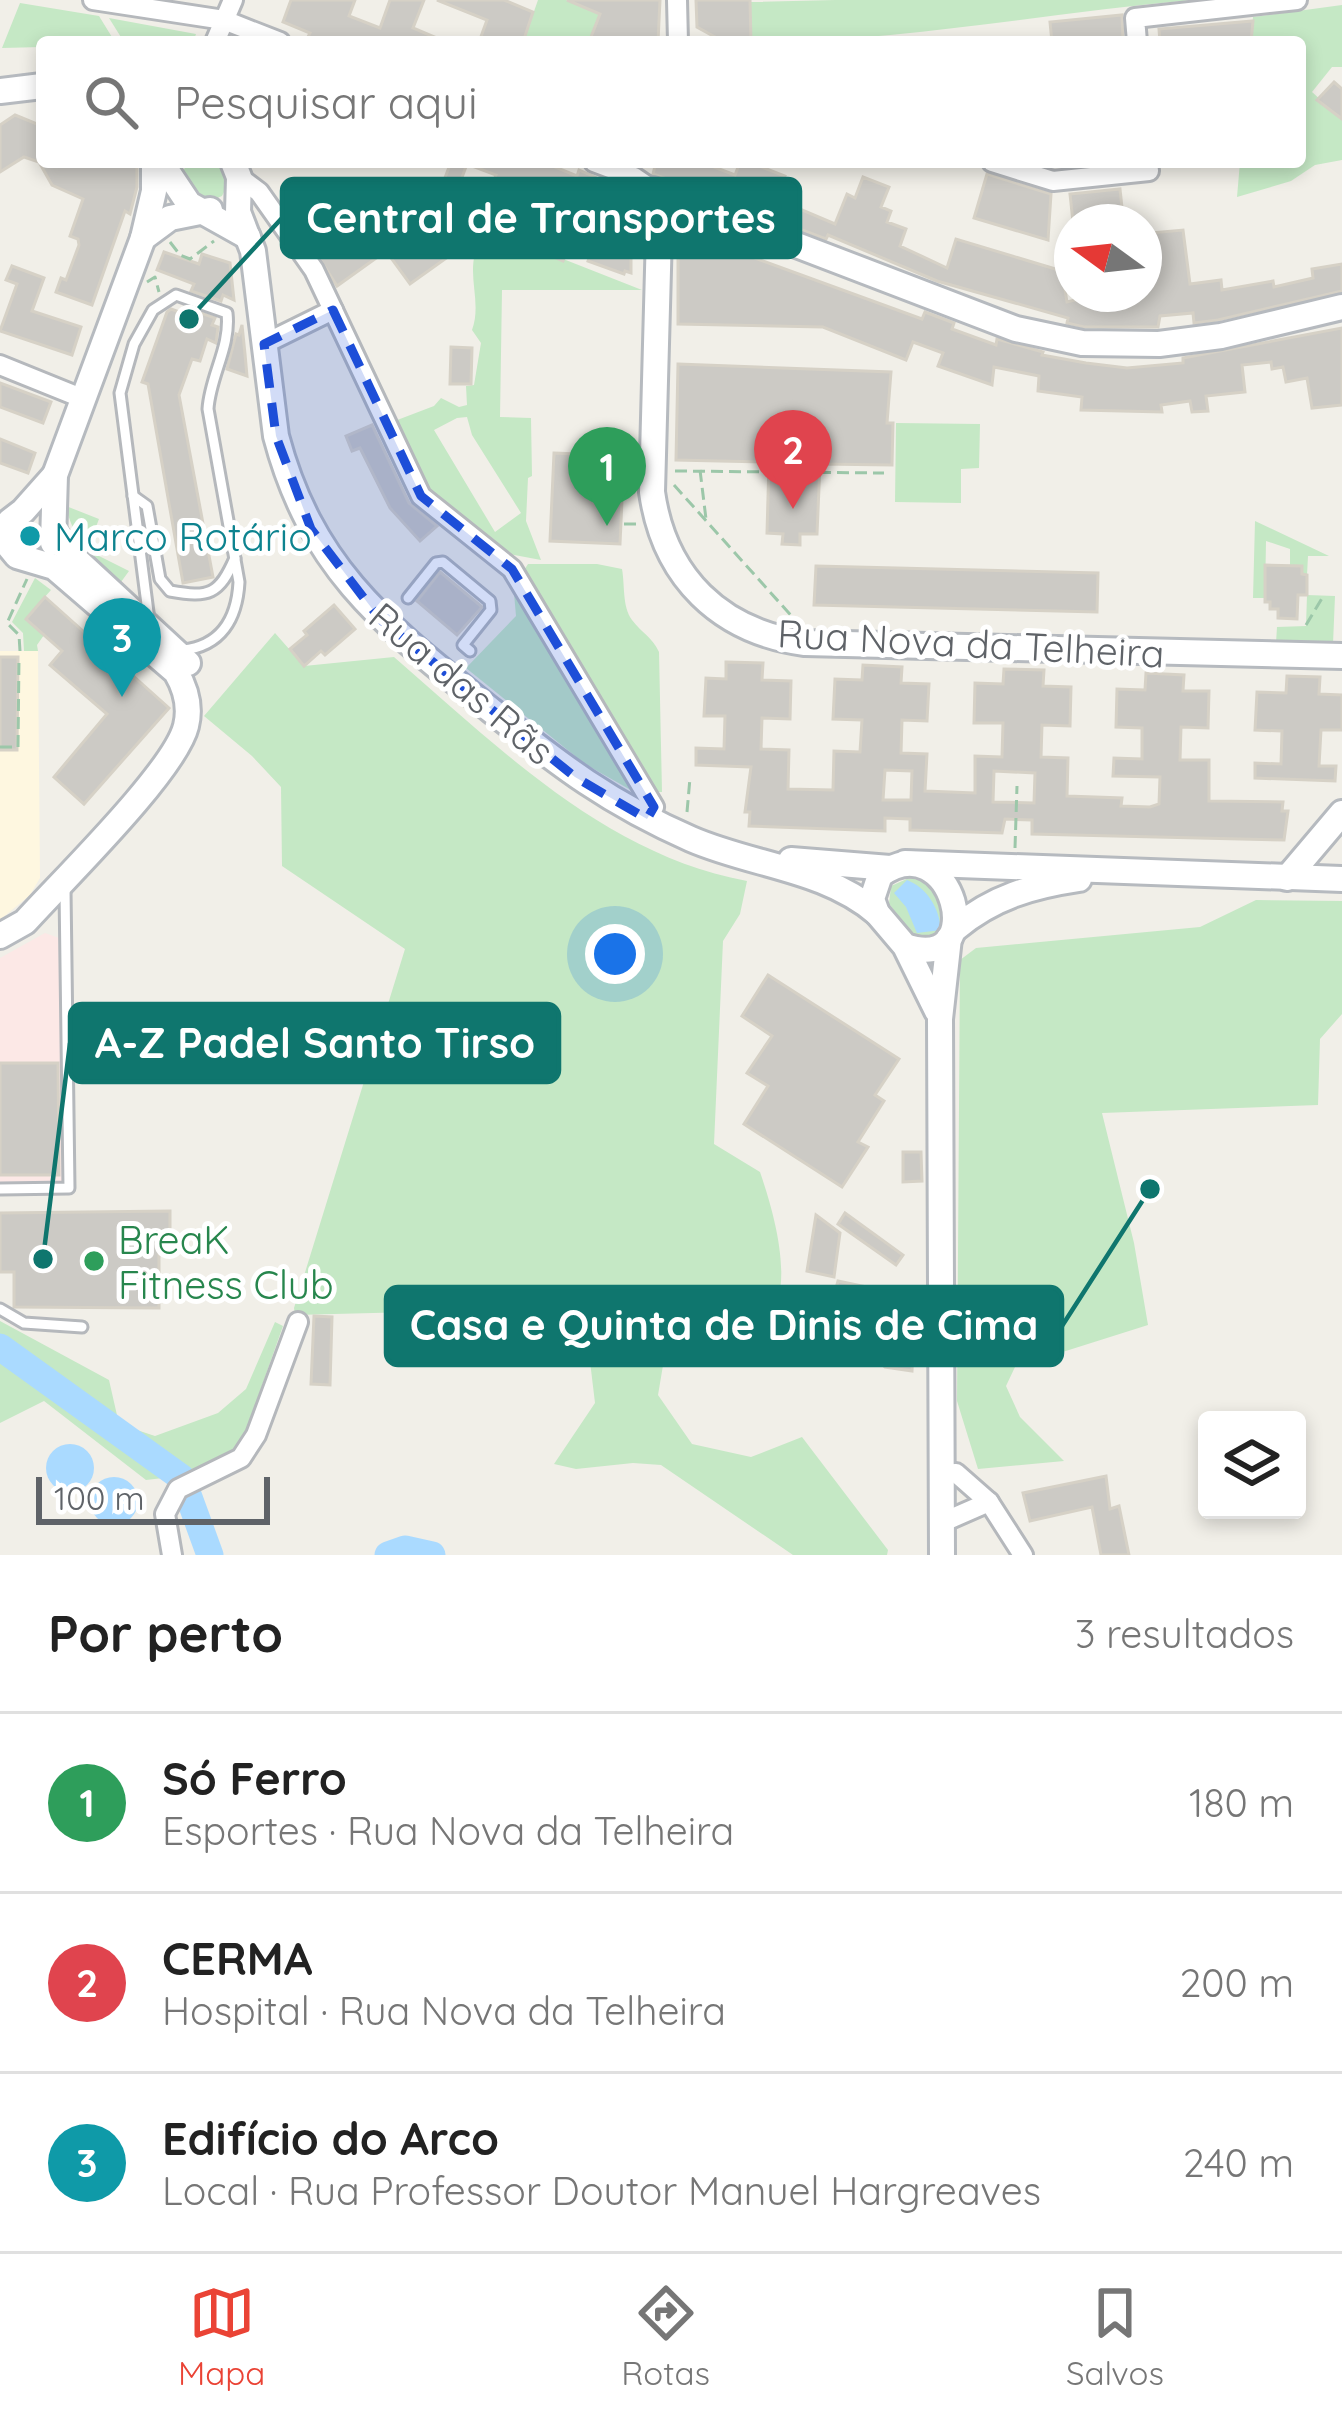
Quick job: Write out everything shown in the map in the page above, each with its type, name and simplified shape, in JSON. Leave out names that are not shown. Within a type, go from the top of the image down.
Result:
[{"type":"street","points":[[93,0],[224,20],[265,36]]},
{"type":"street","points":[[217,36],[233,0]]},
{"type":"street","points":[[677,0],[678,36]]},
{"type":"street","points":[[1136,36],[1135,18],[1298,0]]},
{"type":"street","points":[[0,81],[36,82]]},
{"type":"street","points":[[0,91],[36,83]]},
{"type":"street","points":[[20,560],[46,554],[53,528],[55,475],[143,238],[157,168]]},
{"type":"street","points":[[162,168],[189,204],[235,236]]},
{"type":"street","points":[[1011,168],[1053,181],[1148,168]]},
{"type":"street","points":[[642,176],[696,206],[1016,329],[1082,343],[1160,344],[1221,336],[1342,307]]},
{"type":"street","name":"Rua Nova da Telheira","points":[[642,176],[659,233],[651,461],[656,524],[693,590],[732,621],[778,640],[814,644],[1342,656]]},
{"type":"street","points":[[143,238],[170,218],[217,209],[236,178],[259,192],[314,270],[422,496],[512,569],[654,807],[647,820]]},
{"type":"street","name":"Rua das Rãs","points":[[236,178],[235,236],[254,250],[276,436],[295,497],[327,555],[359,597],[407,643],[575,777],[647,820],[747,857]]},
{"type":"street","points":[[659,233],[679,208],[696,206]]},
{"type":"street","points":[[264,344],[333,310]]},
{"type":"street","points":[[0,365],[83,399]]},
{"type":"street","points":[[0,936],[25,922],[65,885],[175,773],[200,725],[195,704],[171,657],[149,626],[54,568],[20,560],[7,544],[11,519],[55,475]]},
{"type":"street","points":[[11,519],[40,512],[101,595],[171,657]]},
{"type":"street","points":[[1287,878],[1342,813]]},
{"type":"street","points":[[747,857],[927,868],[950,893],[957,913],[940,1018],[942,1555]]},
{"type":"street","points":[[747,857],[818,878],[877,913],[905,946],[940,1018]]},
{"type":"street","points":[[877,913],[874,886],[898,866],[1342,880]]},
{"type":"street","points":[[905,946],[929,951],[978,910],[1012,892],[1145,872]]},
{"type":"street","points":[[0,949],[28,934],[65,885]]},
{"type":"street","points":[[172,1555],[165,1514],[185,1484],[241,1458],[256,1435],[298,1322]]},
{"type":"street","points":[[939,1474],[956,1474],[989,1502],[1023,1555]]},
{"type":"street","points":[[940,1523],[989,1502]]},
{"type":"lane","points":[[149,626],[120,393],[134,344],[153,310],[176,295],[227,314],[229,331],[209,389],[208,409],[235,558],[238,605],[210,645],[171,657]]},
{"type":"lane","points":[[133,496],[147,506],[160,579],[170,591],[205,595],[219,589],[235,558]]},
{"type":"lane","points":[[408,598],[436,563],[443,562],[480,592],[490,601],[490,610],[463,645],[470,650]]},
{"type":"lane","points":[[101,595],[129,591],[142,568]]},
{"type":"lane","points":[[0,1189],[69,1188],[65,885]]},
{"type":"lane","points":[[0,1309],[24,1323],[82,1327]]},
{"type":"path","points":[[180,255],[190,260],[235,236]]},
{"type":"path","points":[[140,286],[155,277],[159,292]]},
{"type":"path","points":[[700,470],[706,521]]},
{"type":"path","points":[[806,631],[662,472],[884,473]]},
{"type":"path","points":[[0,747],[18,747],[20,635],[7,623],[20,560]]},
{"type":"path","points":[[1306,625],[1324,596]]},
{"type":"path","points":[[686,819],[690,778]]},
{"type":"path","points":[[1015,855],[1016,786]]},
{"type":"highlighted area","points":[[333,310],[421,496],[512,569],[654,807],[647,819],[575,777],[380,619],[311,529],[276,436],[264,344]]},
{"type":"shaded area","points":[[0,651],[38,651],[40,878],[30,895],[0,920]]},
{"type":"shaded area","points":[[45,933],[59,938],[62,946],[64,1183],[0,1184],[0,958]]},
{"type":"green space","points":[[538,0],[566,0],[600,14],[591,36],[525,36]]},
{"type":"green space","points":[[1193,0],[868,36],[751,36],[750,2]]},
{"type":"green space","points":[[20,3],[99,16],[111,36],[36,36],[36,47],[2,48]]},
{"type":"green space","points":[[1342,5],[1342,67],[1332,67],[1312,92],[1342,119],[1342,160],[1315,165],[1291,181],[1237,197],[1239,168],[1306,168],[1306,36],[1251,36],[1253,17]]},
{"type":"green space","points":[[109,18],[196,34],[195,36],[120,36]]},
{"type":"green space","points":[[185,168],[222,168],[229,182],[222,196],[210,201],[197,197],[182,175]]},
{"type":"green space","points":[[520,242],[642,290],[502,290],[500,417],[531,418],[532,476],[528,478],[526,521],[541,560],[509,554],[432,497],[392,422],[434,406],[441,398],[459,407],[467,405],[466,386],[474,385],[481,343],[472,330],[476,250],[502,252]],"holes":[[[467,417],[472,435],[521,513],[495,532],[434,430]]]},
{"type":"green space","points":[[896,423],[980,424],[979,468],[961,469],[961,503],[895,502]]},
{"type":"green space","points":[[66,506],[99,519],[87,549],[74,529]]},
{"type":"green space","points":[[1255,521],[1329,556],[1308,556],[1307,575],[1302,574],[1302,566],[1290,565],[1290,549],[1266,541],[1265,598],[1253,598]]},
{"type":"green space","points":[[88,551],[129,571],[121,582]]},
{"type":"green space","points":[[528,564],[597,564],[622,569],[629,614],[659,652],[662,792],[654,792],[521,575]]},
{"type":"green space","points":[[35,578],[51,590],[26,618],[44,635],[38,651],[24,651],[23,633],[12,622]]},
{"type":"green space","points":[[513,582],[643,797],[585,764],[466,668],[516,616]]},
{"type":"green space","points":[[1307,595],[1335,596],[1333,644],[1276,643],[1277,627],[1306,626]]},
{"type":"green space","points":[[275,633],[304,666],[394,657],[515,761],[601,823],[696,868],[747,881],[740,914],[723,941],[714,1144],[760,1172],[779,1247],[780,1288],[768,1322],[728,1349],[669,1330],[658,1395],[692,1444],[751,1457],[802,1437],[888,1550],[887,1555],[793,1555],[661,1465],[576,1469],[554,1464],[595,1403],[589,1353],[563,1291],[528,1309],[295,1315],[405,949],[282,866],[281,787],[204,716]]},
{"type":"green space","points":[[909,878],[925,881],[943,898],[944,928],[930,939],[914,936],[889,904],[891,886]]},
{"type":"green space","points":[[1256,900],[1342,901],[1342,1014],[1320,1039],[1318,1105],[1102,1113],[1134,1243],[1148,1325],[1015,1367],[1006,1386],[1020,1417],[1064,1461],[978,1469],[957,1401],[960,960],[976,948],[1200,927]]},
{"type":"green space","points":[[0,1321],[109,1380],[119,1424],[155,1436],[218,1413],[246,1389],[275,1322],[283,1326],[240,1448],[189,1475],[146,1480],[44,1401],[0,1423]]},
{"type":"water","points":[[907,880],[931,899],[941,930],[917,933],[894,893]]},
{"type":"water","points":[[70,1444],[87,1451],[94,1468],[87,1485],[70,1492],[53,1485],[46,1468],[53,1451]]},
{"type":"water","points":[[114,1477],[131,1484],[138,1501],[131,1518],[114,1525],[97,1518],[90,1501],[97,1484]]},
{"type":"building","points":[[291,0],[355,0],[349,16],[380,28],[390,0],[424,0],[413,28],[432,36],[308,36],[283,22]]},
{"type":"building","points":[[437,0],[504,0],[533,12],[525,36],[481,36],[487,20]]},
{"type":"building","points":[[567,0],[660,0],[658,36],[591,36],[600,14]]},
{"type":"building","points":[[696,0],[750,0],[751,36],[713,36],[697,27]]},
{"type":"building","points":[[1122,15],[1123,36],[1051,36],[1050,22]]},
{"type":"building","points":[[1253,21],[1252,36],[1160,36],[1159,29]]},
{"type":"building","points":[[1334,82],[1342,89],[1342,119],[1317,100]]},
{"type":"building","points":[[15,115],[36,124],[36,161],[24,157],[0,172],[0,125]]},
{"type":"building","points":[[42,168],[137,168],[130,214],[125,211],[92,305],[56,292],[61,278],[66,280],[79,245],[70,236],[83,199],[52,185]]},
{"type":"building","points":[[449,168],[466,168],[454,199],[460,201],[452,225],[489,233],[486,246],[446,238],[452,254],[410,284],[386,251],[337,286],[293,217],[322,196],[351,225],[402,190],[430,217]]},
{"type":"building","points":[[478,168],[557,168],[595,177],[586,201],[570,195],[551,241],[575,231],[563,261],[506,236],[521,196],[492,185],[496,175]]},
{"type":"building","points":[[654,168],[717,168],[735,175],[738,168],[764,168],[785,176],[776,199],[835,224],[847,194],[855,198],[863,177],[889,187],[881,207],[891,211],[887,222],[906,229],[900,246],[947,268],[956,239],[1054,269],[1054,312],[1162,312],[1162,232],[1183,230],[1190,284],[1221,280],[1222,290],[1273,281],[1274,287],[1313,278],[1312,269],[1342,264],[1342,291],[1218,320],[1194,323],[1193,313],[1160,316],[1158,327],[1084,327],[1067,323],[1068,318],[937,281],[828,235],[826,239],[653,174]]},
{"type":"building","points":[[987,174],[1051,194],[1048,240],[974,218]]},
{"type":"building","points":[[614,184],[636,195],[627,225],[630,235],[639,238],[631,273],[588,261]]},
{"type":"building","points":[[1120,189],[1122,204],[1071,204],[1070,194]]},
{"type":"building","points":[[678,230],[922,319],[925,312],[954,323],[952,329],[996,345],[997,339],[1042,355],[1086,363],[1127,368],[1183,363],[1183,358],[1342,328],[1342,405],[1312,408],[1307,378],[1286,382],[1283,367],[1272,369],[1271,362],[1242,365],[1245,392],[1206,396],[1208,411],[1192,412],[1190,401],[1161,405],[1162,412],[1081,410],[1082,397],[1038,391],[1039,376],[994,367],[992,385],[938,366],[943,353],[913,342],[906,360],[823,327],[678,324]]},
{"type":"building","points":[[164,252],[199,264],[202,254],[230,263],[234,300],[223,295],[221,301],[191,291],[194,284],[157,270]]},
{"type":"building","points":[[12,266],[44,278],[32,311],[81,327],[72,355],[0,331],[17,284],[6,280]]},
{"type":"building","points":[[184,307],[215,318],[212,325],[218,327],[216,343],[207,339],[200,361],[192,359],[179,395],[213,577],[183,583],[148,384],[142,382],[167,312],[182,313]]},
{"type":"building","points":[[242,325],[247,376],[227,369]]},
{"type":"building","points":[[451,347],[472,348],[471,384],[450,384]]},
{"type":"building","points":[[678,364],[891,372],[887,423],[893,423],[892,465],[820,464],[817,534],[800,534],[800,545],[782,544],[783,534],[767,533],[769,462],[676,460]]},
{"type":"building","points":[[0,383],[51,402],[43,423],[0,407]]},
{"type":"building","points":[[372,425],[409,503],[437,526],[420,541],[390,508],[360,448],[352,451],[346,436]]},
{"type":"building","points":[[0,439],[35,453],[28,473],[0,463]]},
{"type":"building","points":[[554,453],[624,456],[620,544],[550,541]]},
{"type":"building","points":[[1265,565],[1302,566],[1307,595],[1298,595],[1297,619],[1278,618],[1278,609],[1270,609],[1270,602],[1265,602]]},
{"type":"building","points":[[816,566],[1098,573],[1097,612],[814,605]]},
{"type":"building","points":[[440,572],[482,607],[457,635],[417,601]]},
{"type":"building","points":[[45,597],[169,708],[84,804],[54,777],[107,714],[50,665],[62,651],[26,619]]},
{"type":"building","points":[[334,605],[355,629],[304,666],[290,649]]},
{"type":"building","points":[[0,657],[18,657],[17,750],[0,750]]},
{"type":"building","points":[[726,662],[763,663],[762,680],[791,681],[790,719],[762,718],[761,749],[789,750],[788,789],[833,790],[834,751],[860,752],[862,720],[833,719],[835,679],[862,680],[863,665],[902,667],[901,683],[929,684],[927,721],[902,720],[901,753],[927,754],[925,791],[975,793],[975,756],[1002,757],[1003,723],[974,723],[975,683],[1003,684],[1004,669],[1044,670],[1043,686],[1071,687],[1070,726],[1042,725],[1041,757],[1068,758],[1067,796],[1122,798],[1121,806],[1150,807],[1159,804],[1160,777],[1113,776],[1114,758],[1142,759],[1142,728],[1116,727],[1117,689],[1145,690],[1146,673],[1184,675],[1183,691],[1209,691],[1208,728],[1181,727],[1180,760],[1209,760],[1209,801],[1283,802],[1282,811],[1288,811],[1284,840],[1032,834],[1032,820],[1005,819],[1002,833],[910,830],[910,819],[885,818],[885,831],[749,826],[750,812],[745,812],[751,767],[696,765],[696,748],[724,749],[725,716],[704,716],[706,678],[726,679]],"holes":[[[885,770],[912,771],[911,800],[883,800]],[[994,771],[1035,773],[1034,803],[993,802]]]},
{"type":"building","points":[[1287,676],[1320,677],[1319,694],[1342,695],[1342,730],[1321,730],[1319,766],[1336,766],[1335,781],[1255,778],[1255,763],[1281,764],[1282,731],[1255,730],[1257,692],[1286,693]]},
{"type":"building","points":[[768,975],[899,1059],[875,1095],[884,1101],[858,1142],[868,1147],[842,1187],[744,1124],[768,1086],[747,1073],[772,1036],[742,1016]]},
{"type":"building","points":[[0,1063],[58,1063],[59,1175],[0,1175]]},
{"type":"building","points":[[903,1152],[921,1152],[922,1181],[903,1182]]},
{"type":"building","points":[[170,1211],[170,1234],[159,1234],[159,1308],[14,1307],[14,1272],[0,1272],[0,1213]]},
{"type":"building","points":[[845,1213],[903,1255],[896,1265],[838,1224]]},
{"type":"building","points":[[816,1215],[840,1233],[834,1277],[807,1271]]},
{"type":"building","points":[[838,1281],[871,1288],[868,1305],[858,1304],[856,1313],[831,1306]]},
{"type":"building","points":[[314,1316],[332,1317],[330,1385],[311,1384]]},
{"type":"building","points":[[884,1346],[913,1348],[912,1371],[885,1367],[881,1363]]},
{"type":"building","points":[[1106,1476],[1110,1509],[1119,1506],[1129,1555],[1101,1555],[1092,1507],[1030,1521],[1023,1493]]},
{"type":"waterway","points":[[0,1347],[182,1478],[210,1555]]},
{"type":"waterway","points":[[388,1555],[405,1549],[432,1555]]},
{"type":"place","name":"Central de Transportes","points":[[189,319]]},
{"type":"place","name":"CERMA","points":[[793,509]]},
{"type":"place","name":"Só Ferro","points":[[607,526]]},
{"type":"place","name":"Marco Rotário","points":[[30,536]]},
{"type":"place","name":"Edifício do Arco","points":[[122,697]]},
{"type":"place","name":"Casa e Quinta de Dinis de Cima","points":[[1150,1189]]},
{"type":"place","name":"A-Z Padel Santo Tirso","points":[[43,1259]]},
{"type":"place","name":"BreaK Fitness Club","points":[[94,1261]]}]
